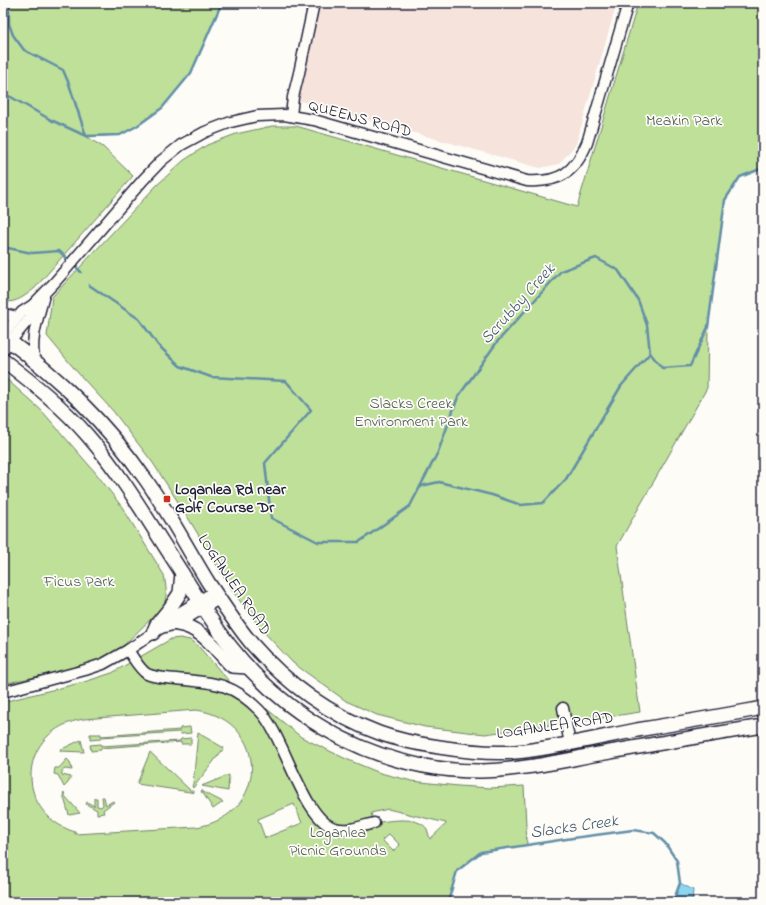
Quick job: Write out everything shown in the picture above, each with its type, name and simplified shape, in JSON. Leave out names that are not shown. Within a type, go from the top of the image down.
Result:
[{"type":"main road","name":"LOGANLEA ROAD","points":[[5,341],[35,360],[85,405],[122,447],[147,481],[217,595],[252,644],[284,677],[313,699],[345,718],[379,733],[419,744],[456,750],[513,752],[570,744],[763,708]]},
{"type":"main road","name":"LOGANLEA ROAD","points":[[3,360],[67,414],[110,463],[224,638],[248,667],[273,692],[322,728],[337,737],[380,755],[419,765],[436,768],[480,771],[530,767],[634,747],[763,726]]},
{"type":"main road","points":[[157,631],[157,624],[180,593],[182,573]]},
{"type":"main road","points":[[177,624],[186,625],[193,628],[205,638],[232,666],[248,667]]},
{"type":"street","points":[[291,116],[293,97],[314,3]]},
{"type":"street","name":"QUEENS ROAD","points":[[5,341],[17,317],[33,305],[45,293],[161,161],[181,145],[205,132],[231,122],[257,116],[291,116],[344,128],[408,148],[527,181],[541,182],[553,179],[566,173],[574,167],[582,157],[628,3]]},
{"type":"street","points":[[35,360],[32,352],[32,340],[45,293]]},
{"type":"street","name":"QUEENS ROAD","points":[[5,341],[30,318],[33,305]]},
{"type":"street","points":[[3,314],[17,317]]},
{"type":"street","points":[[3,692],[103,664],[157,631],[169,620],[217,595]]},
{"type":"street","points":[[157,631],[177,624],[202,604]]},
{"type":"street","points":[[128,650],[145,673],[155,677],[212,682],[229,687],[242,695],[260,711],[272,727],[312,808],[326,824],[334,828],[347,830],[374,823]]},
{"type":"street","points":[[563,708],[570,744]]},
{"type":"shaded area","points":[[307,3],[617,3],[576,144],[559,164],[540,168],[293,99]]},
{"type":"green space","points":[[3,3],[220,3],[220,7],[191,73],[162,108],[137,126],[120,135],[87,137],[103,147],[133,176],[35,288],[28,294],[8,302],[3,302]]},
{"type":"green space","name":"Slacks Creek Environment Park","points":[[638,3],[763,3],[763,168],[740,177],[725,200],[708,327],[707,388],[617,546],[640,712],[485,734],[425,727],[377,715],[346,701],[293,663],[261,629],[231,589],[153,463],[113,411],[47,336],[52,297],[156,186],[183,161],[207,145],[236,134],[272,126],[296,126],[577,207]]},
{"type":"green space","name":"Ficus Park","points":[[3,376],[42,411],[95,472],[122,507],[164,575],[166,599],[163,607],[114,655],[81,667],[3,684]]},
{"type":"green space","name":"Loganlea Picnic Grounds","points":[[180,638],[190,640],[199,647],[236,689],[255,705],[267,709],[301,737],[346,759],[380,773],[412,781],[491,788],[524,786],[527,845],[481,852],[457,871],[448,902],[3,902],[3,702],[84,682],[112,673],[171,639]],"holes":[[[196,710],[220,717],[238,731],[248,749],[252,768],[248,788],[238,805],[220,819],[196,827],[75,834],[75,832],[55,822],[41,807],[33,790],[31,772],[36,754],[46,738],[62,726],[84,719]],[[294,804],[302,823],[265,838],[258,819]],[[388,809],[446,824],[430,839],[427,829],[417,822],[402,820],[374,823],[371,813]],[[389,834],[400,845],[393,851],[382,840]]]},
{"type":"green space","points":[[190,727],[191,733],[181,734],[180,732],[101,737],[101,739],[90,740],[90,734],[101,734],[101,736],[180,730],[180,728]]},
{"type":"green space","points":[[198,733],[224,748],[193,788],[192,786]]},
{"type":"green space","points":[[191,738],[191,744],[181,744],[181,742],[101,748],[101,750],[91,751],[90,745],[101,744],[101,746],[180,741],[181,739]]},
{"type":"green space","points":[[81,740],[84,752],[60,751],[61,748],[62,749]]},
{"type":"green space","points":[[150,752],[191,791],[193,791],[193,793],[137,784]]},
{"type":"green space","points":[[67,759],[70,762],[72,770],[65,769],[62,771],[62,775],[71,777],[64,787],[58,775],[54,774],[55,768],[59,768]]},
{"type":"green space","points":[[229,775],[228,791],[202,786],[203,785]]},
{"type":"green space","points":[[202,790],[203,792],[223,802],[213,809],[201,792]]},
{"type":"green space","points":[[64,793],[65,796],[80,813],[69,815]]},
{"type":"green space","points":[[102,797],[104,797],[106,805],[113,801],[114,802],[103,810],[104,813],[97,814],[97,810],[86,804],[87,802],[94,806],[94,798],[97,798],[97,806],[101,807],[103,805]]},
{"type":"water","points":[[680,883],[693,890],[692,902],[676,902],[675,897]]},
{"type":"waterway","points":[[9,3],[9,24],[13,35],[24,50],[63,70],[86,136]]},
{"type":"waterway","name":"Scrubby Creek","points":[[3,95],[11,97],[51,120],[86,136],[120,135],[137,126],[162,108],[191,73],[220,7],[220,3]]},
{"type":"waterway","name":"Scrubby Creek","points":[[89,285],[139,319],[158,345],[180,366],[211,377],[286,381],[311,410],[265,463],[271,518],[318,542],[359,542],[410,506],[438,452],[458,397],[497,342],[561,271],[596,258],[618,270],[638,300],[647,325],[650,353],[662,368],[690,366],[708,327],[725,200],[740,177],[763,168]]},
{"type":"waterway","name":"Scrubby Creek","points":[[3,247],[32,253],[59,251],[70,261]]},
{"type":"waterway","name":"Scrubby Creek","points":[[73,264],[81,272]]},
{"type":"waterway","name":"Scrubby Creek","points":[[421,486],[439,482],[492,495],[521,505],[543,503],[566,479],[621,386],[650,353]]},
{"type":"waterway","name":"Slacks Creek","points":[[448,902],[457,871],[481,852],[633,830],[654,833],[665,843],[677,861],[680,883],[673,902]]},
{"type":"place","name":"Loganlea Rd near Golf Course Dr","points":[[167,499]]},
{"type":"park label","name":"Meakin Park","points":[[684,121]]}]
